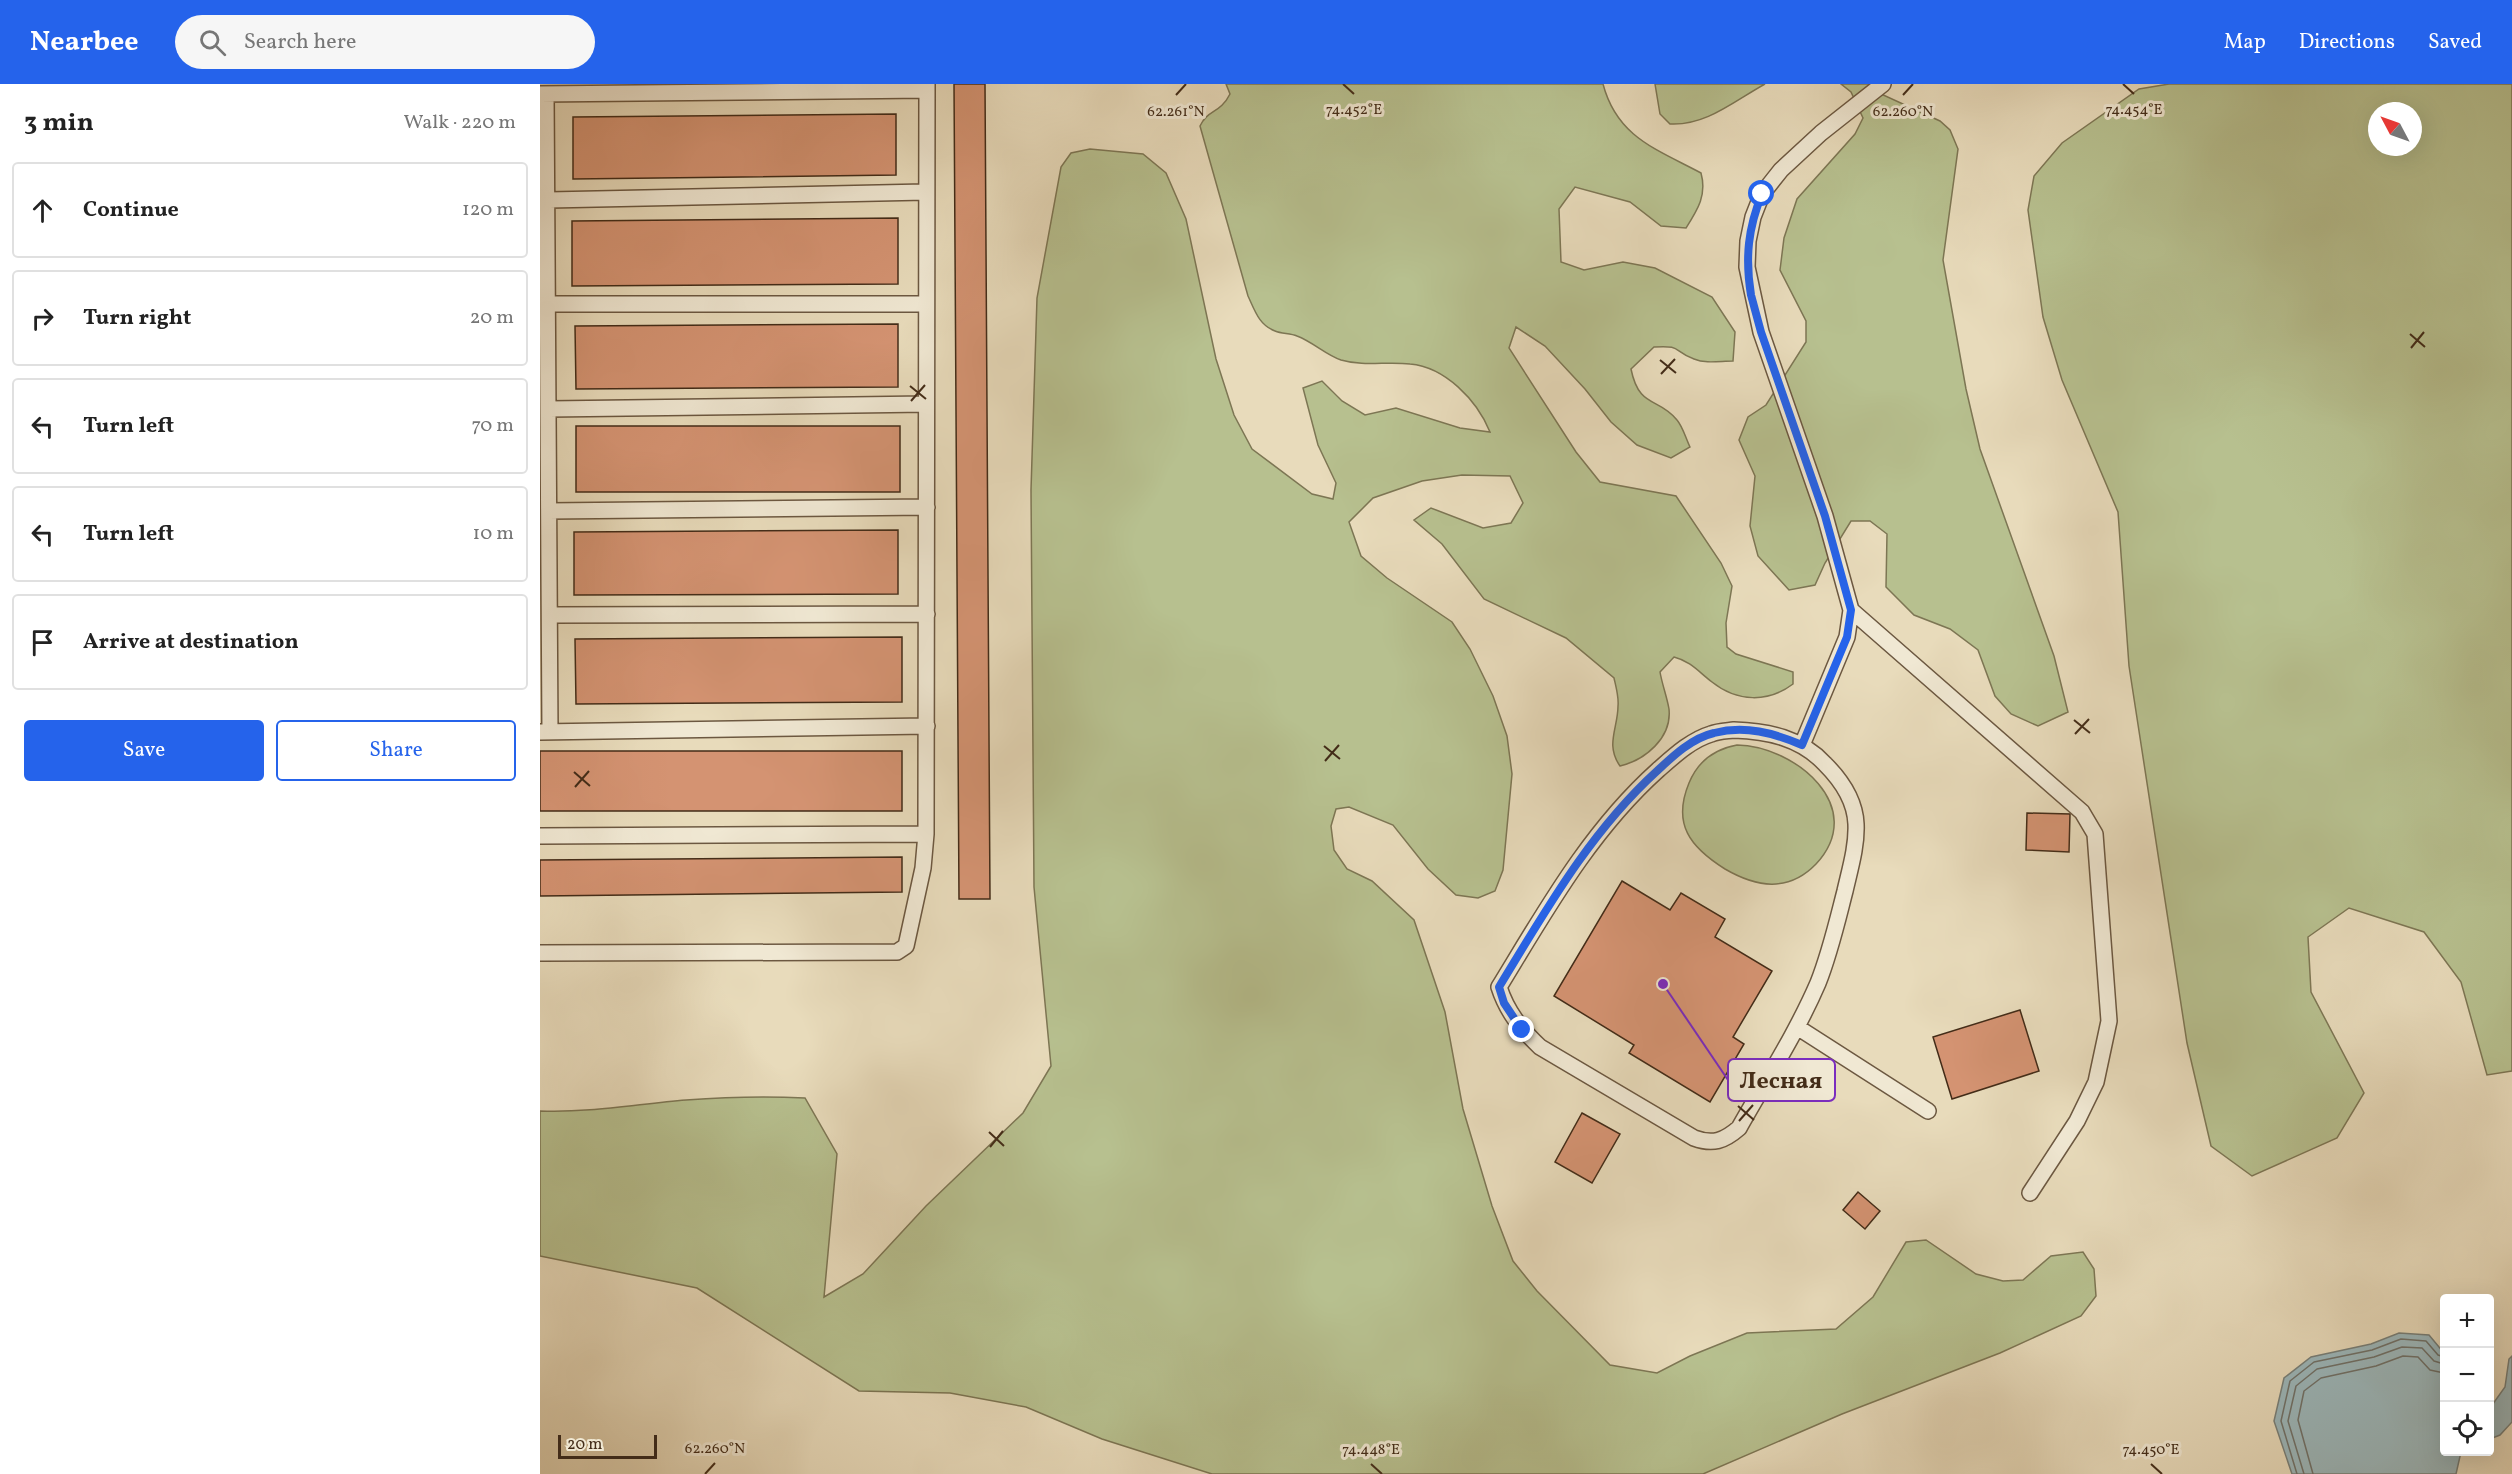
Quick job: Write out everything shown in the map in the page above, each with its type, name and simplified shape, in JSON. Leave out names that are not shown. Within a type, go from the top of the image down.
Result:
[{"type":"lane","points":[[1802,745],[1847,637],[1851,610],[1825,516],[1756,313],[1747,267],[1748,240],[1753,217],[1762,194],[1781,170],[1821,133],[1883,84]]},
{"type":"lane","points":[[540,953],[897,952],[906,946],[910,935],[923,868],[926,834],[927,726],[925,192],[927,87],[543,94],[549,200],[550,615],[545,732],[927,726]]},
{"type":"lane","points":[[549,200],[925,192]]},
{"type":"lane","points":[[549,304],[925,304]]},
{"type":"lane","points":[[549,409],[926,404]]},
{"type":"lane","points":[[549,511],[927,507]]},
{"type":"lane","points":[[1851,610],[2082,812],[2095,834],[2109,1021],[2096,1082],[2077,1121],[2030,1193]]},
{"type":"lane","points":[[550,615],[927,614]]},
{"type":"lane","points":[[1756,730],[1802,745],[1836,775],[1849,795],[1856,821],[1856,844],[1834,937],[1818,983],[1797,1027],[1739,1128],[1725,1140],[1707,1143],[1694,1138],[1540,1047],[1522,1030],[1504,1003],[1499,987],[1580,856],[1602,827],[1642,785],[1679,752],[1712,733],[1756,730]]},
{"type":"lane","points":[[540,836],[926,834]]},
{"type":"lane","points":[[1797,1027],[1928,1111]]},
{"type":"green space","points":[[1226,84],[1603,84],[1609,102],[1628,129],[1654,148],[1701,173],[1703,181],[1698,208],[1686,228],[1661,226],[1630,202],[1575,187],[1559,209],[1561,262],[1584,270],[1623,262],[1655,268],[1712,297],[1735,332],[1733,361],[1699,361],[1674,348],[1654,347],[1631,369],[1639,391],[1677,420],[1690,447],[1671,458],[1637,445],[1611,422],[1585,389],[1545,346],[1516,327],[1509,348],[1576,452],[1600,482],[1676,496],[1721,563],[1732,586],[1726,623],[1727,647],[1736,654],[1793,672],[1793,684],[1773,695],[1752,698],[1742,696],[1722,689],[1690,664],[1674,657],[1660,672],[1669,709],[1666,729],[1655,746],[1647,753],[1639,759],[1620,766],[1613,751],[1618,703],[1614,678],[1566,638],[1484,599],[1442,544],[1414,520],[1431,508],[1483,528],[1511,523],[1523,503],[1510,476],[1462,475],[1422,481],[1373,498],[1349,522],[1361,556],[1387,578],[1452,622],[1470,649],[1493,696],[1507,736],[1512,774],[1503,870],[1495,891],[1478,898],[1456,895],[1428,869],[1393,825],[1349,807],[1336,809],[1331,826],[1334,850],[1347,869],[1372,881],[1414,920],[1445,1012],[1463,1109],[1492,1206],[1513,1261],[1537,1291],[1610,1365],[1657,1373],[1690,1356],[1747,1333],[1836,1329],[1873,1297],[1906,1242],[1926,1240],[1976,1274],[2003,1281],[2023,1280],[2051,1256],[2083,1252],[2094,1269],[2096,1296],[2081,1316],[2000,1353],[1842,1414],[1703,1474],[1212,1474],[1102,1439],[1026,1407],[950,1393],[859,1391],[697,1288],[540,1256],[540,1111],[595,1109],[716,1098],[805,1098],[837,1154],[824,1297],[863,1274],[926,1206],[1023,1113],[1051,1066],[1034,887],[1031,490],[1037,298],[1061,167],[1071,153],[1090,149],[1143,154],[1166,173],[1186,219],[1216,359],[1234,415],[1252,449],[1312,494],[1333,499],[1336,483],[1318,445],[1303,388],[1322,381],[1342,401],[1365,415],[1396,408],[1460,428],[1490,432],[1468,397],[1447,378],[1435,371],[1410,364],[1359,363],[1341,360],[1294,335],[1278,332],[1261,321],[1248,296],[1200,126],[1230,94]]},
{"type":"green space","points":[[1655,84],[1765,84],[1708,117],[1683,124],[1670,124],[1660,114]]},
{"type":"green space","points":[[1841,84],[1878,84],[1881,94],[1940,121],[1950,130],[1958,149],[1943,260],[1966,389],[1980,449],[2054,656],[2068,712],[2038,726],[2011,714],[1995,696],[1978,650],[1950,629],[1914,615],[1886,587],[1887,534],[1870,521],[1851,521],[1825,563],[1815,585],[1789,590],[1758,556],[1750,526],[1755,476],[1739,440],[1748,417],[1766,405],[1806,342],[1806,321],[1780,270],[1784,238],[1797,199],[1855,134],[1863,118],[1851,92]]},
{"type":"green space","points":[[2169,84],[2512,84],[2512,1071],[2487,1075],[2461,982],[2424,932],[2349,908],[2308,937],[2311,992],[2364,1093],[2337,1138],[2252,1176],[2211,1146],[2187,1043],[2129,666],[2118,512],[2062,380],[2043,317],[2028,210],[2034,176],[2062,143],[2139,89]]},
{"type":"green space","points":[[1737,745],[1759,748],[1781,756],[1801,768],[1818,784],[1830,802],[1834,822],[1830,843],[1816,864],[1794,880],[1772,884],[1748,880],[1713,861],[1702,852],[1688,833],[1684,822],[1684,798],[1693,775],[1708,757]]},
{"type":"water","points":[[2399,1333],[2429,1335],[2440,1348],[2440,1456],[2460,1456],[2456,1474],[2292,1474],[2274,1421],[2284,1378],[2311,1357],[2371,1344]]},
{"type":"water","points":[[2512,1356],[2512,1422],[2500,1435],[2494,1437],[2494,1402],[2505,1387],[2509,1359]]},
{"type":"building","points":[[954,84],[985,84],[990,899],[959,899]]},
{"type":"building","points":[[896,114],[896,175],[573,179],[573,117]]},
{"type":"building","points":[[898,218],[898,284],[572,286],[572,221]]},
{"type":"building","points":[[898,324],[898,387],[576,389],[575,326]]},
{"type":"building","points":[[576,426],[900,426],[900,492],[576,492]]},
{"type":"building","points":[[898,530],[898,594],[574,595],[574,532]]},
{"type":"building","points":[[902,637],[902,702],[576,704],[575,639]]},
{"type":"building","points":[[540,751],[902,751],[902,811],[540,811]]},
{"type":"building","points":[[2027,813],[2070,814],[2069,852],[2026,850]]},
{"type":"building","points":[[902,857],[902,892],[540,896],[540,860]]},
{"type":"building","points":[[1622,881],[1670,910],[1681,893],[1725,919],[1715,937],[1772,971],[1733,1037],[1744,1044],[1710,1102],[1629,1053],[1634,1045],[1554,996]]},
{"type":"building","points":[[2020,1010],[2039,1071],[1952,1099],[1933,1037]]},
{"type":"building","points":[[1582,1113],[1620,1134],[1592,1183],[1555,1162]]},
{"type":"building","points":[[1858,1192],[1880,1211],[1865,1229],[1843,1210]]},
{"type":"place","name":"Лесная","points":[[1663,984]]},
{"type":"route","points":[[1522,1030],[1504,1003],[1499,987],[1580,856],[1602,827],[1622,804],[1668,760],[1694,741],[1712,733],[1756,730],[1802,745],[1847,637],[1851,610],[1839,563],[1761,332],[1751,295],[1747,267],[1748,240],[1753,217],[1762,194]]}]
